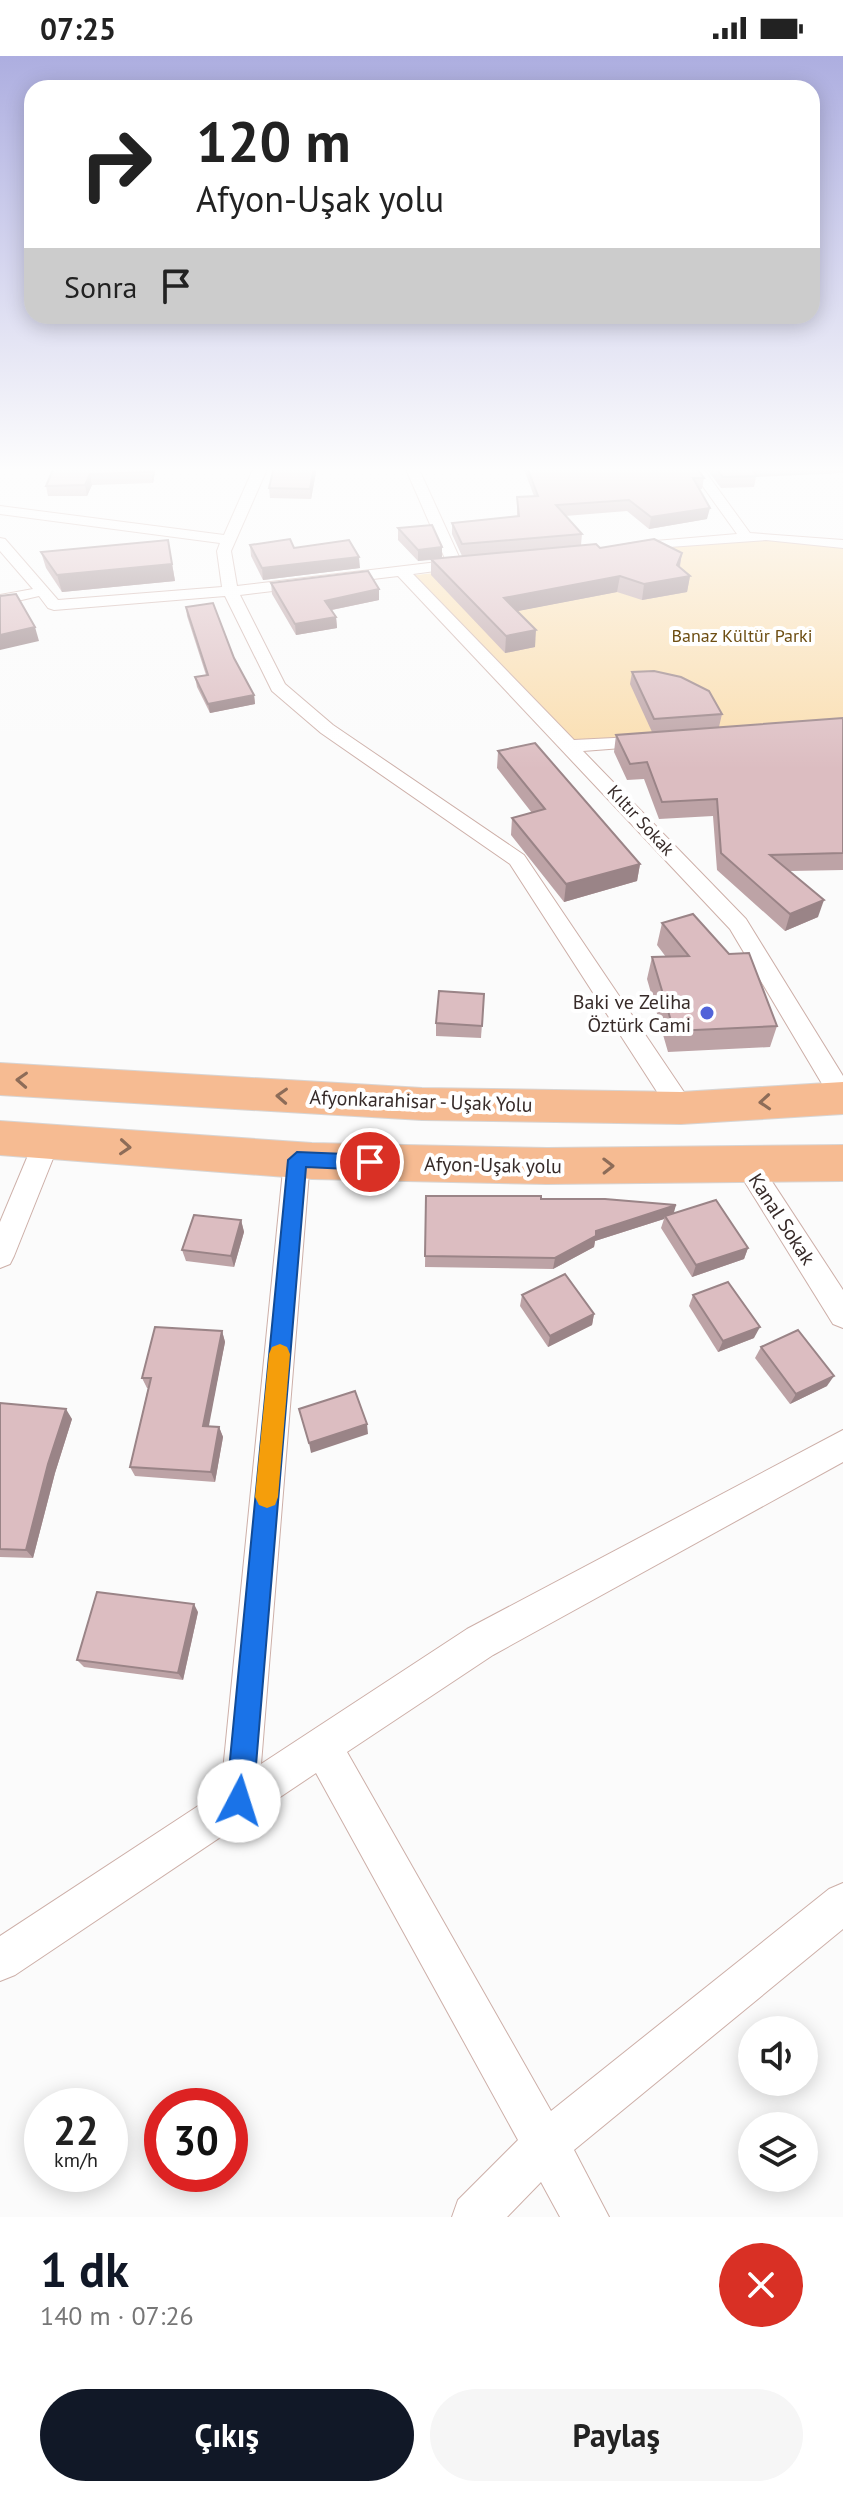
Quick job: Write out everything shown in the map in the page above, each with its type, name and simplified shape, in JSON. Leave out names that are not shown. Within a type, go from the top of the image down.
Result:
[{"type":"highway","name":"Afyonkarahisar - Uşak Yolu","points":[[0,1079],[422,1104],[681,1108],[843,1097]]},
{"type":"highway","points":[[0,1138],[47,1141]]},
{"type":"highway","name":"Afyon-Uşak yolu","points":[[47,1141],[297,1160],[547,1166],[843,1163]]},
{"type":"street","points":[[23,568],[54,605],[230,591],[426,568]]},
{"type":"street","points":[[227,568],[230,591],[278,687],[327,729],[517,860],[681,1108]]},
{"type":"street","name":"Kıltır Sokak","points":[[402,571],[738,924],[843,1097]]},
{"type":"street","points":[[0,600],[43,591]]},
{"type":"street","points":[[571,746],[662,739]]},
{"type":"street","points":[[0,1256],[47,1141]]},
{"type":"street","points":[[239,1801],[297,1160]]},
{"type":"street","name":"Kanal Sokak","points":[[747,1164],[843,1315]]},
{"type":"street","points":[[0,1960],[480,1642],[843,1445]]},
{"type":"street","points":[[322,1746],[586,2217]]},
{"type":"street","points":[[475,2217],[545,2145],[843,1903]]},
{"type":"green space","name":"Banaz Kültür Parki","points":[[480,568],[843,568],[843,724],[568,743],[407,576]]},
{"type":"building","points":[[52,568],[132,568],[57,575]]},
{"type":"building","points":[[440,568],[680,568],[690,576],[644,584],[620,576],[504,598],[536,630],[506,636]]},
{"type":"building","points":[[368,571],[379,589],[325,601],[336,617],[295,624],[271,583]]},
{"type":"building","points":[[16,594],[35,627],[0,635],[0,596]]},
{"type":"building","points":[[213,603],[234,658],[254,695],[208,704],[195,677],[208,675],[186,607]]},
{"type":"building","points":[[654,671],[681,677],[709,691],[722,714],[654,719],[632,672]]},
{"type":"building","points":[[843,718],[843,853],[770,855],[824,900],[790,914],[721,853],[717,799],[662,802],[647,762],[630,764],[616,735]]},
{"type":"building","points":[[535,743],[640,864],[566,884],[512,818],[545,809],[498,751]]},
{"type":"building","points":[[693,914],[729,954],[749,953],[777,1026],[674,1031],[652,957],[689,956],[662,923]]},
{"type":"building","points":[[439,991],[484,994],[482,1026],[436,1023]]},
{"type":"building","points":[[426,1196],[541,1196],[541,1199],[605,1199],[676,1205],[596,1231],[596,1236],[555,1258],[425,1256]]},
{"type":"building","points":[[716,1200],[748,1248],[696,1265],[665,1216]]},
{"type":"building","points":[[194,1215],[241,1220],[231,1256],[182,1250]]},
{"type":"building","points":[[565,1274],[594,1314],[550,1336],[522,1295]]},
{"type":"building","points":[[728,1282],[760,1327],[723,1341],[693,1295]]},
{"type":"building","points":[[155,1327],[222,1331],[203,1426],[219,1427],[211,1472],[130,1467],[151,1378],[142,1378]]},
{"type":"building","points":[[798,1330],[834,1376],[796,1394],[761,1347]]},
{"type":"building","points":[[355,1391],[367,1424],[309,1443],[299,1409]]},
{"type":"building","points":[[0,1403],[66,1409],[26,1550],[0,1549]]},
{"type":"building","points":[[97,1592],[194,1604],[178,1673],[77,1660]]},
{"type":"slow traffic","points":[[267,1497],[280,1354]]},
{"type":"place","name":"Baki ve Zeliha Öztürk Cami","points":[[707,1013]]},
{"type":"route","points":[[239,1801],[297,1160],[370,1162]]}]
